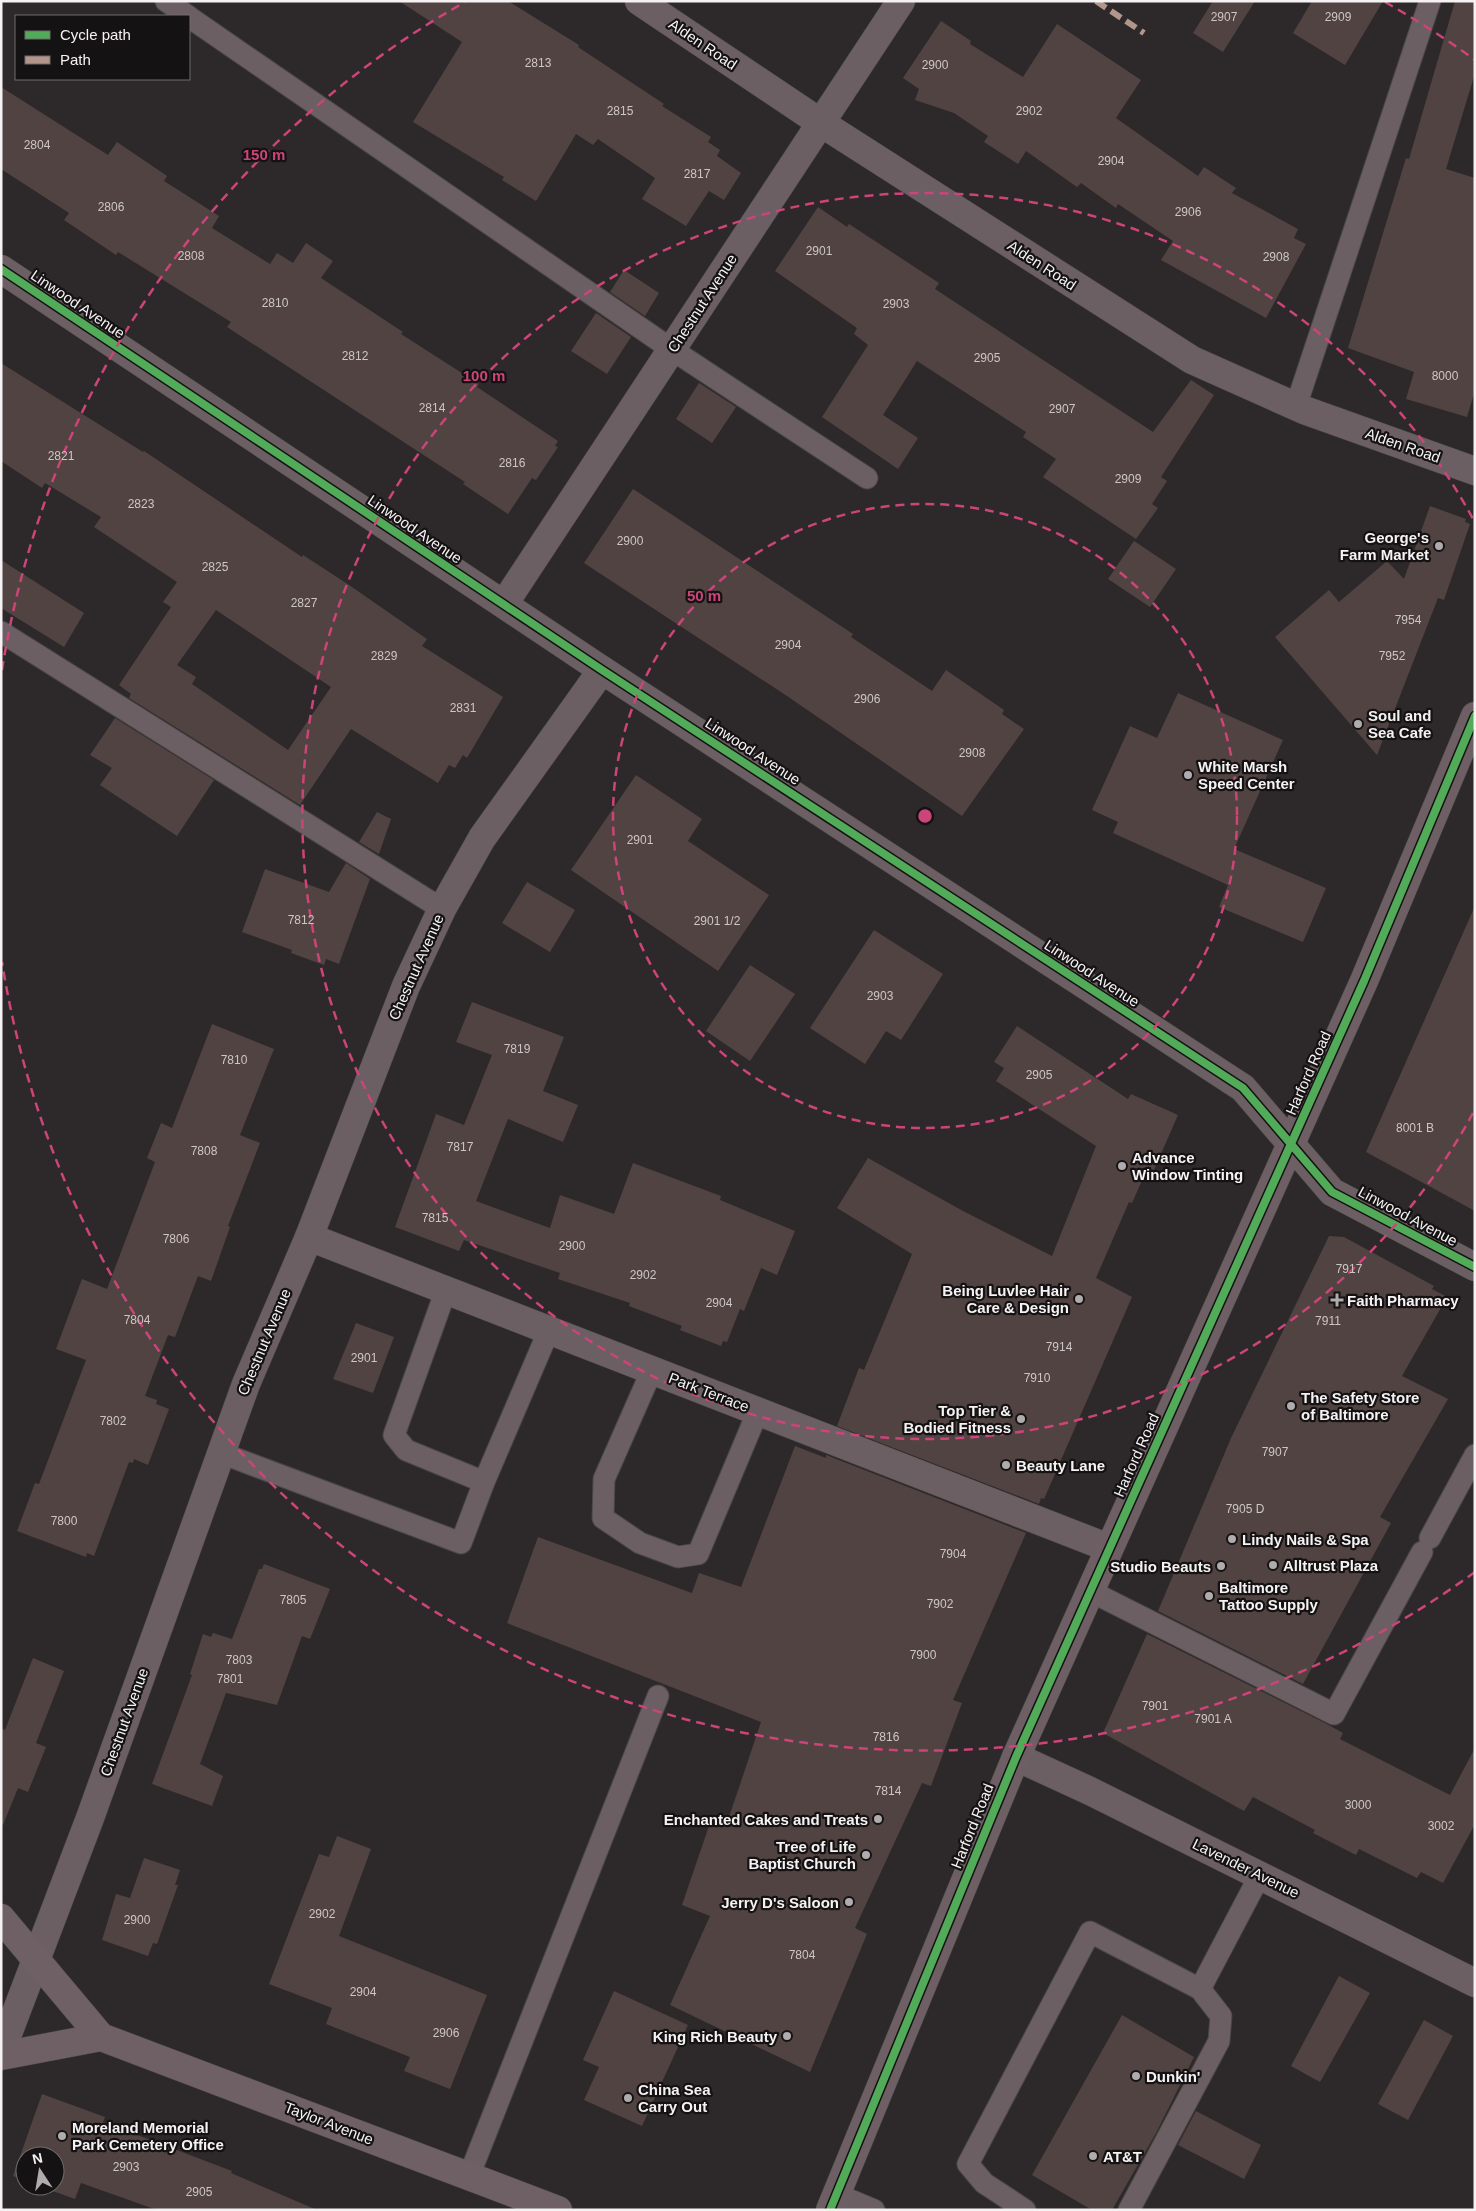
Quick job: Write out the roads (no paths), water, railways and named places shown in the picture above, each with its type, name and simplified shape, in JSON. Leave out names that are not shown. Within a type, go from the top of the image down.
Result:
[{"type":"main road","name":"Harford Road","points":[[833,2202],[1016,1757],[1364,981],[1475,716]]},
{"type":"main road","name":"Taylor Avenue","points":[[1,1918],[101,2037],[558,2210]]},
{"type":"main road","points":[[1,2054],[101,2037]]},
{"type":"street","name":"Alden Road","points":[[639,1],[820,123],[1192,360],[1296,406],[1475,471]]},
{"type":"street","name":"Chestnut Avenue","points":[[504,604],[901,1]]},
{"type":"street","name":"Linwood Avenue","points":[[1,269],[602,670],[1243,1088],[1332,1192],[1475,1267]]},
{"type":"street","name":"Chestnut Avenue","points":[[1,2054],[90,1818],[246,1384],[310,1237],[406,986],[442,909],[482,838],[602,670]]},
{"type":"street","name":"Park Terrace","points":[[310,1237],[1109,1548]]},
{"type":"street","name":"Lavender Avenue","points":[[1016,1757],[1260,1875],[1475,1983]]},
{"type":"lane","points":[[166,1],[185,15]]},
{"type":"lane","points":[[1296,406],[1430,1]]},
{"type":"lane","points":[[190,18],[672,350],[868,478]]},
{"type":"lane","points":[[1,632],[442,909]]},
{"type":"lane","points":[[446,1290],[394,1435],[406,1450],[484,1482]]},
{"type":"lane","points":[[221,1453],[460,1543],[549,1330]]},
{"type":"lane","points":[[652,1370],[604,1480],[602,1518],[640,1543],[678,1557],[698,1554],[758,1412]]},
{"type":"lane","points":[[1090,1591],[1334,1714],[1475,1455]]},
{"type":"lane","points":[[469,2176],[658,1696]]},
{"type":"lane","points":[[1200,1989],[1260,1875]]},
{"type":"lane","points":[[1025,2210],[984,2183],[968,2164],[1090,1932],[1200,1989],[1221,2016],[1219,2041],[1129,2210]]},
{"type":"lane","points":[[833,2202],[874,2210]]},
{"type":"place","name":"George's Farm Market","points":[[1439,546]]},
{"type":"place","name":"Soul and Sea Cafe","points":[[1358,724]]},
{"type":"place","name":"White Marsh Speed Center","points":[[1188,775]]},
{"type":"place","name":"Advance Window Tinting","points":[[1122,1166]]},
{"type":"place","name":"Being Luvlee Hair Care & Design","points":[[1079,1299]]},
{"type":"place","name":"Faith Pharmacy","points":[[1337,1300]]},
{"type":"place","name":"The Safety Store of Baltimore","points":[[1291,1406]]},
{"type":"place","name":"Top Tier & Bodied Fitness","points":[[1021,1419]]},
{"type":"place","name":"Beauty Lane","points":[[1006,1465]]},
{"type":"place","name":"Lindy Nails & Spa","points":[[1232,1539]]},
{"type":"place","name":"Alltrust Plaza","points":[[1273,1565]]},
{"type":"place","name":"Studio Beauts","points":[[1221,1566]]},
{"type":"place","name":"Baltimore Tattoo Supply","points":[[1209,1596]]},
{"type":"place","name":"Enchanted Cakes and Treats","points":[[878,1819]]},
{"type":"place","name":"Tree of Life Baptist Church","points":[[866,1855]]},
{"type":"place","name":"Jerry D's Saloon","points":[[849,1902]]},
{"type":"place","name":"King Rich Beauty","points":[[787,2036]]},
{"type":"place","name":"Dunkin'","points":[[1136,2076]]},
{"type":"place","name":"China Sea Carry Out","points":[[628,2098]]},
{"type":"place","name":"Moreland Memorial Park Cemetery Office","points":[[62,2136]]},
{"type":"place","name":"AT&T","points":[[1093,2156]]}]
